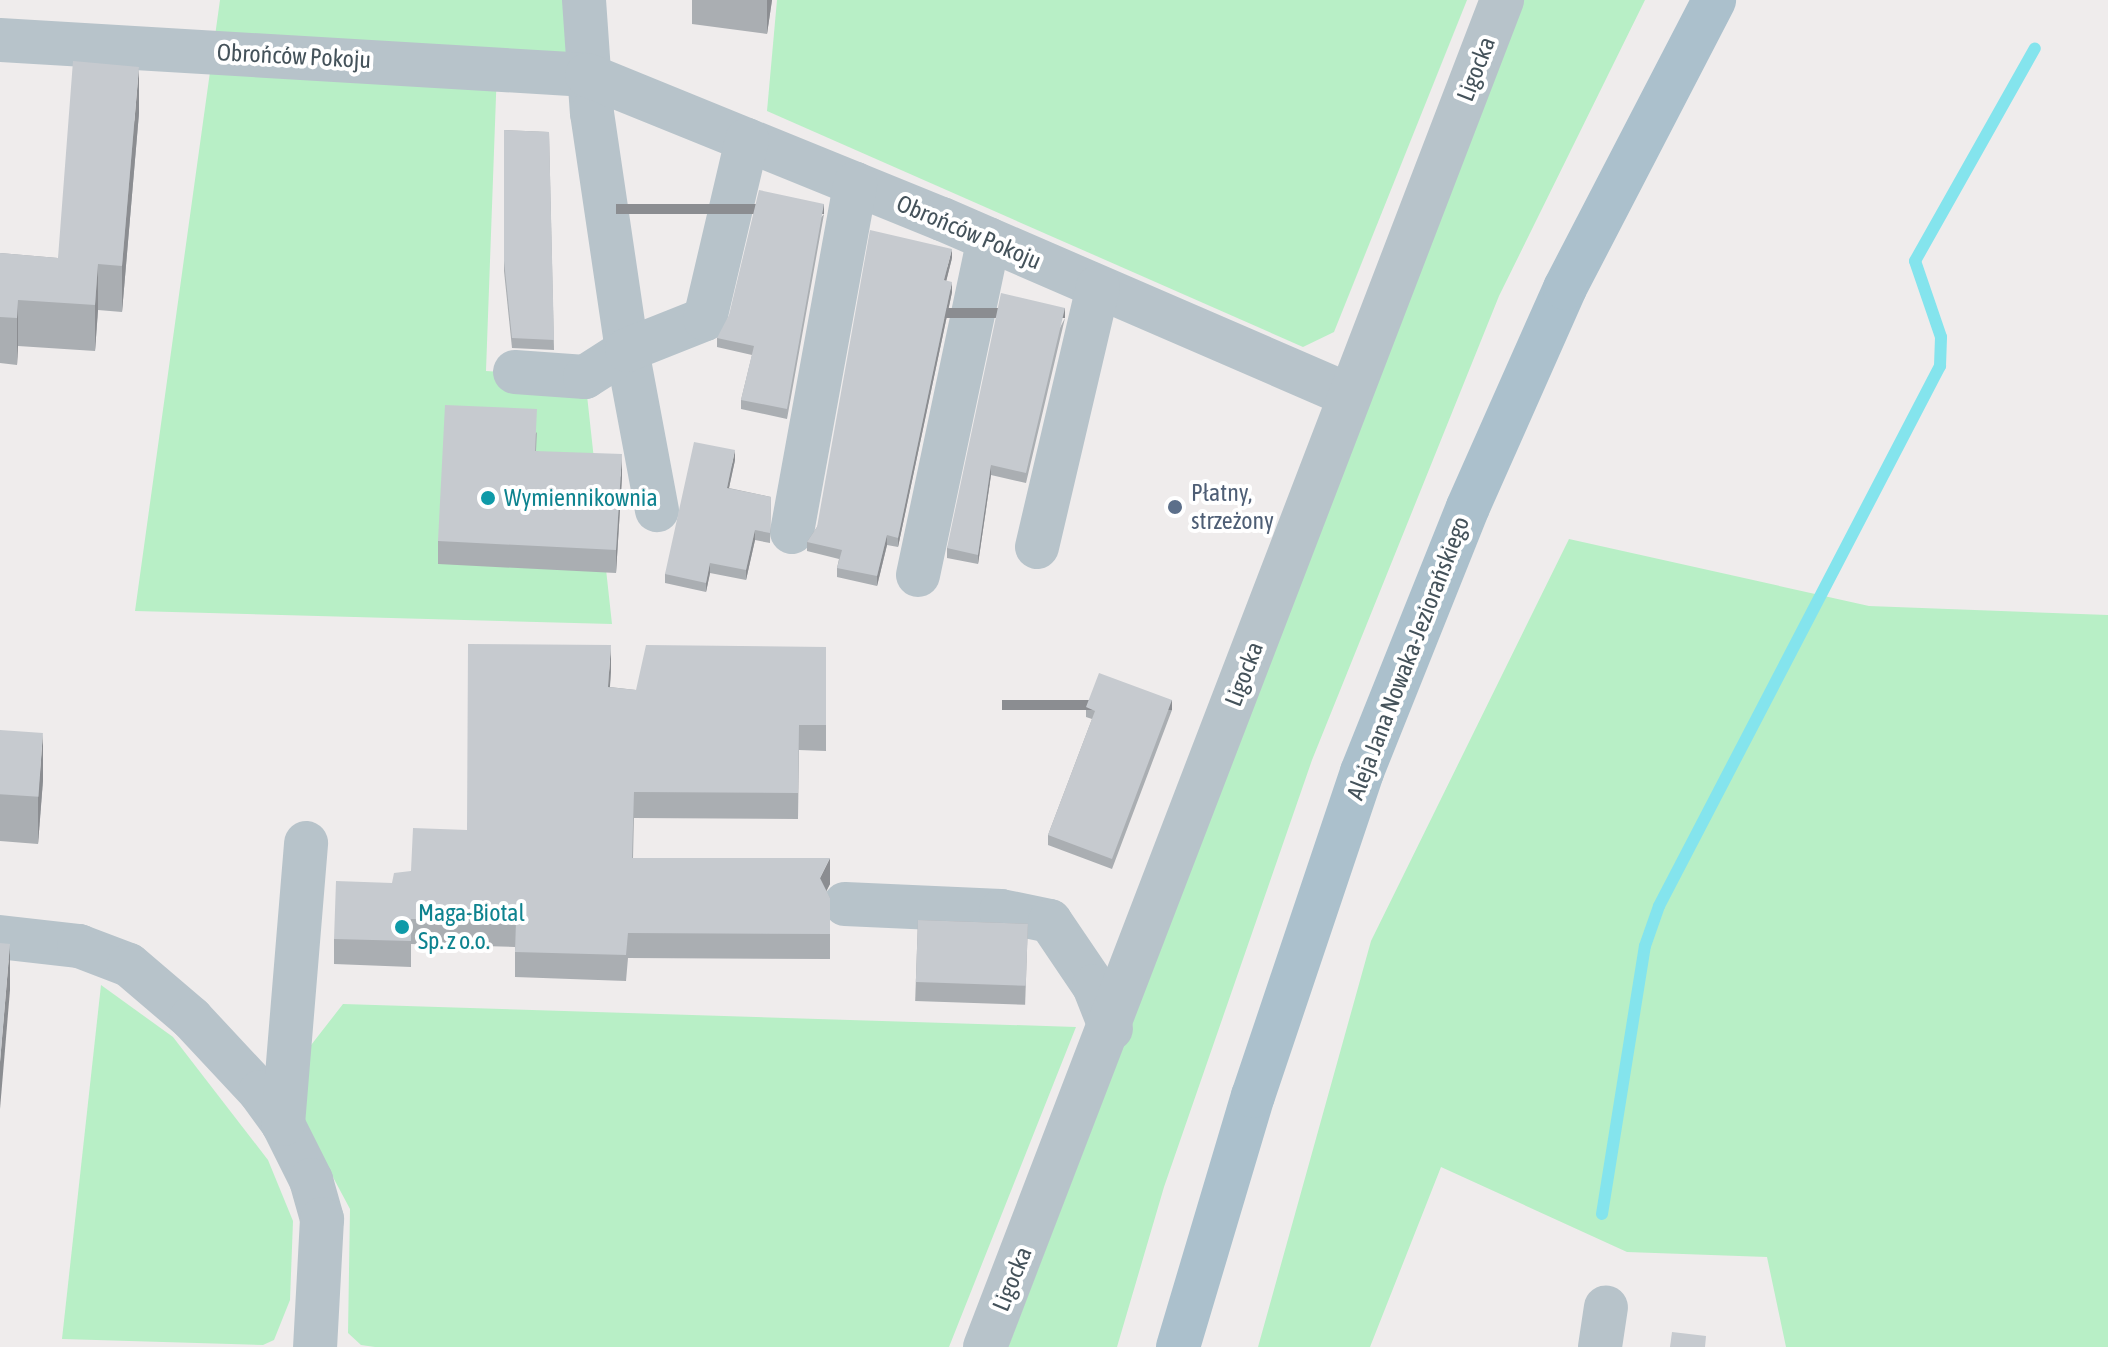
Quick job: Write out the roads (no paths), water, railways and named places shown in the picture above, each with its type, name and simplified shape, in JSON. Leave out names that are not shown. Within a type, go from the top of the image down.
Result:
[{"type":"main road","name":"Aleja Jana Nowaka-Jeziorańskiego","points":[[1178,1347],[1253,1096],[1367,757],[1468,507],[1565,288],[1714,0]]},
{"type":"street","points":[[584,0],[587,75],[627,350],[657,510]]},
{"type":"street","name":"Ligocka","points":[[985,1347],[1111,1029],[1349,395],[1502,0]]},
{"type":"street","name":"Obrońców Pokoju","points":[[0,40],[587,75],[989,239],[1349,395]]},
{"type":"street","points":[[515,372],[585,377],[627,350],[705,319],[747,140]]},
{"type":"street","points":[[792,532],[855,184]]},
{"type":"street","points":[[918,575],[989,239]]},
{"type":"street","points":[[1037,547],[1098,287]]},
{"type":"street","points":[[283,1124],[306,843]]},
{"type":"street","points":[[845,904],[1001,911],[1050,921],[1094,986],[1111,1029]]},
{"type":"street","points":[[0,937],[104,953],[151,979],[240,1069],[283,1124],[311,1180],[322,1219],[315,1347]]},
{"type":"waterway","points":[[1602,1214],[1645,946],[1659,906],[1940,366],[1941,337],[1915,261],[2035,48]]},
{"type":"place","name":"Wymiennikownia","points":[[488,498]]},
{"type":"place","name":"Płatny, strzeżony","points":[[1175,507]]},
{"type":"place","name":"Maga-Biotal Sp. z o.o.","points":[[402,927]]}]
